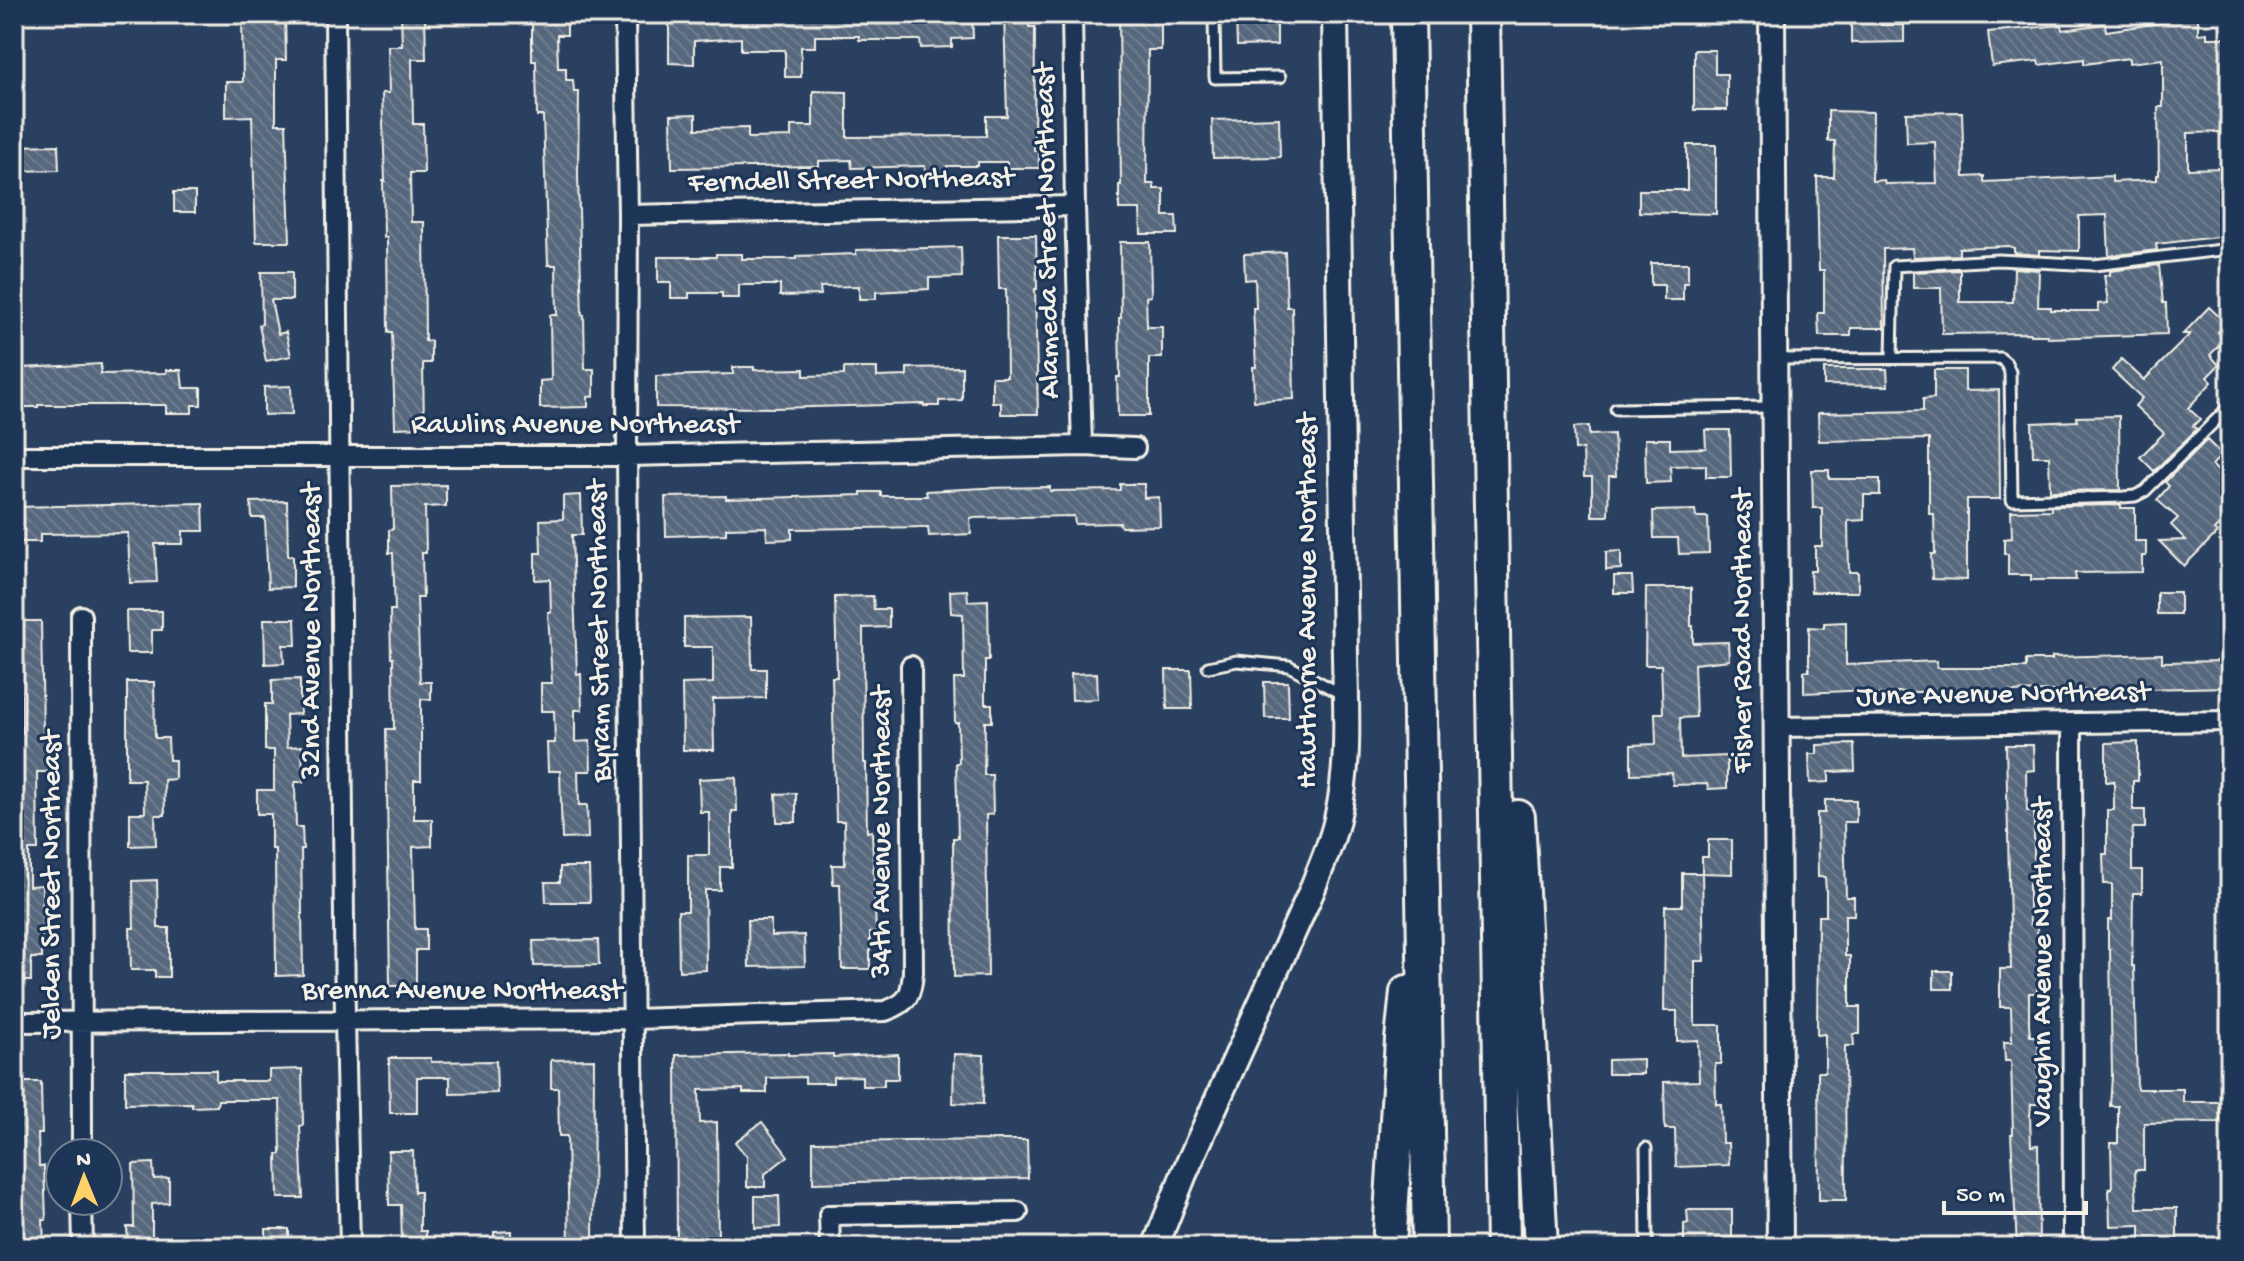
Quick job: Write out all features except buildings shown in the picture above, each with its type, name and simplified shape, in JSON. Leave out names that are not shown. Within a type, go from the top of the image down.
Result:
[{"type":"highway","points":[[1408,14],[1429,1244]]},
{"type":"highway","points":[[1483,14],[1503,1243]]},
{"type":"highway","points":[[1492,515],[1515,688],[1519,854],[1541,1242]]},
{"type":"highway","points":[[1389,1243],[1402,1040],[1422,857]]},
{"type":"main road","name":"Hawthorne Avenue Northeast","points":[[1155,1247],[1329,848],[1345,769],[1335,14]]},
{"type":"main road","name":"Fisher Road Northeast","points":[[1772,14],[1780,1247]]},
{"type":"street","name":"32nd Avenue Northeast","points":[[335,14],[350,1247]]},
{"type":"street","name":"Byram Street Northeast","points":[[625,14],[635,1247]]},
{"type":"street","name":"Alameda Street Northeast","points":[[1072,14],[1082,446]]},
{"type":"street","name":"Ferndell Street Northeast","points":[[628,215],[1075,206]]},
{"type":"street","name":"Rawlins Avenue Northeast","points":[[14,456],[627,456],[1082,446],[1135,448]]},
{"type":"street","name":"Jelden Street Northeast","points":[[81,616],[82,1137]]},
{"type":"street","name":"34th Avenue Northeast","points":[[907,999],[912,988],[913,972],[911,666]]},
{"type":"street","name":"June Avenue Northeast","points":[[1777,727],[2230,721]]},
{"type":"street","name":"Vaughn Avenue Northeast","points":[[2072,724],[2073,1247]]},
{"type":"street","name":"Brenna Avenue Northeast","points":[[14,1022],[634,1019],[885,1011],[907,999]]},
{"type":"street","points":[[830,1247],[829,1215],[1018,1212]]},
{"type":"street","points":[[82,1217],[83,1247]]},
{"type":"lane","points":[[1214,14],[1215,78],[1280,77]]},
{"type":"lane","points":[[1892,358],[1894,266],[1998,260],[2094,265],[2230,249]]},
{"type":"lane","points":[[1774,359],[2000,358],[2010,372],[2012,500],[2135,496],[2145,491],[2230,403]]},
{"type":"lane","points":[[1616,409],[1774,407]]},
{"type":"lane","points":[[1208,667],[1237,661],[1289,666],[1346,697]]},
{"type":"lane","points":[[1646,1148],[1647,1247]]}]
